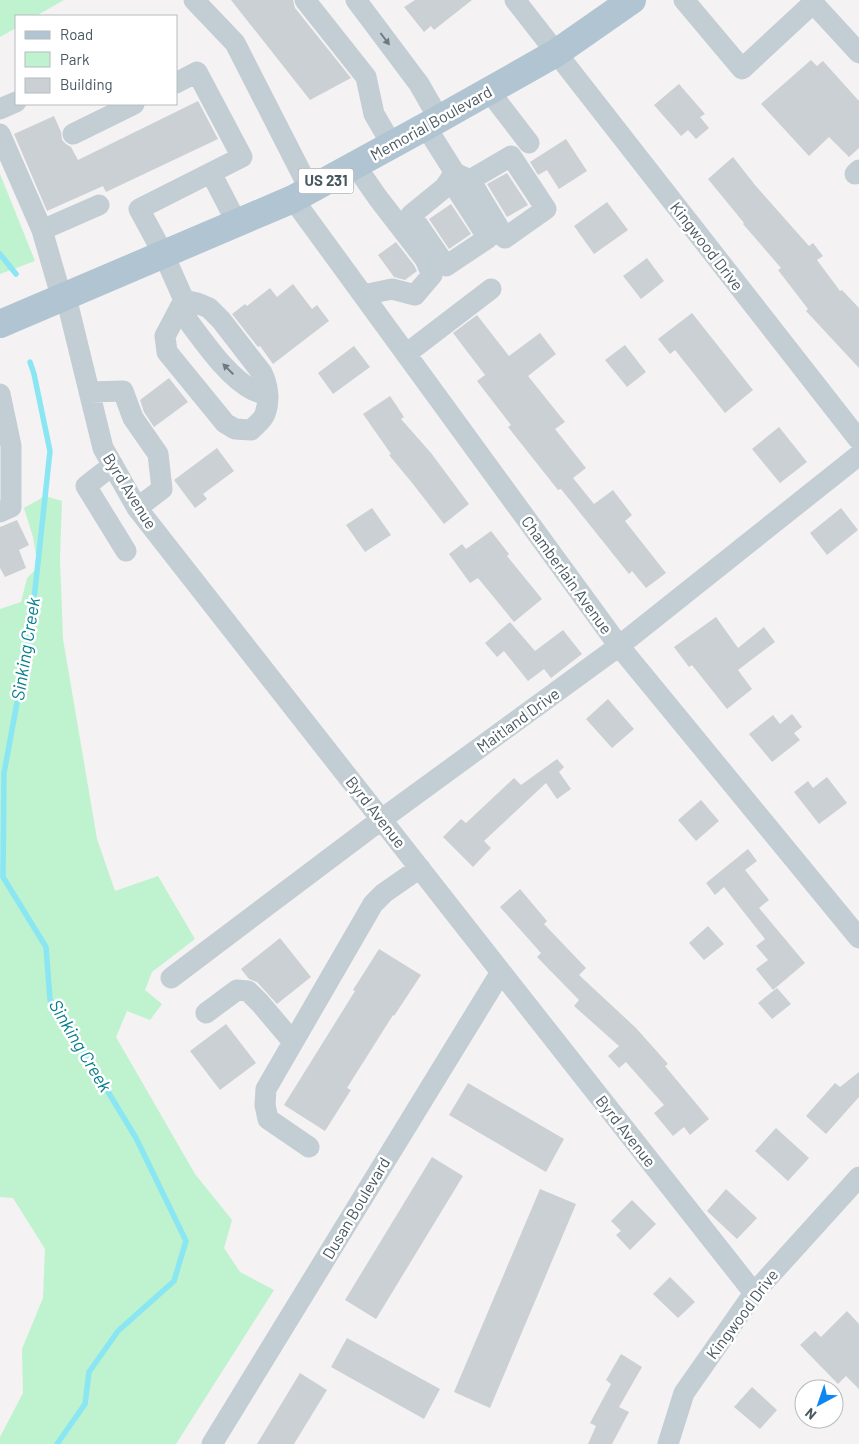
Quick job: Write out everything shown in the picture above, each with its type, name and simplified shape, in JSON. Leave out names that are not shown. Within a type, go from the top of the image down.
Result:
[{"type":"main road","name":"Memorial Boulevard","points":[[0,324],[164,255],[301,194],[556,53],[627,1]]},
{"type":"street","name":"Chamberlain Avenue","points":[[194,0],[235,44],[301,194],[363,295],[619,646],[859,938]]},
{"type":"street","points":[[305,0],[366,77],[374,114],[392,145]]},
{"type":"street","points":[[356,0],[419,84],[432,123],[458,177]]},
{"type":"street","name":"Kingwood Drive","points":[[515,0],[859,440]]},
{"type":"street","points":[[684,0],[742,69],[811,2],[859,52]]},
{"type":"street","points":[[178,82],[197,72],[242,157],[139,209],[164,255],[182,304],[165,336],[167,352],[225,424],[235,429],[251,430],[264,416],[268,396],[266,381],[262,373],[222,320],[210,308],[197,303],[182,304]]},
{"type":"street","points":[[489,90],[529,143]]},
{"type":"street","points":[[0,109],[15,102]]},
{"type":"street","points":[[73,134],[132,105]]},
{"type":"street","name":"Byrd Avenue","points":[[0,134],[42,230],[64,298],[103,448],[137,508],[754,1293]]},
{"type":"street","points":[[355,165],[425,259],[432,275],[415,294],[392,289],[363,295]]},
{"type":"street","points":[[211,173],[237,223]]},
{"type":"street","points":[[42,230],[99,205]]},
{"type":"street","points":[[406,354],[491,289]]},
{"type":"street","points":[[89,392],[124,390],[133,418],[158,454],[162,489],[137,508]]},
{"type":"street","points":[[0,394],[11,446],[12,507],[0,512]]},
{"type":"street","name":"Maitland Drive","points":[[171,978],[382,818],[619,646],[859,455]]},
{"type":"street","points":[[113,465],[86,486],[126,550]]},
{"type":"street","points":[[309,1147],[268,1119],[265,1105],[266,1090],[373,904],[384,893],[420,868]]},
{"type":"street","name":"Dusan Boulevard","points":[[212,1444],[500,972]]},
{"type":"street","points":[[206,1013],[237,990],[248,991],[293,1042]]},
{"type":"street","name":"Kingwood Drive","points":[[668,1444],[684,1393],[754,1293],[859,1177]]},
{"type":"green space","points":[[0,0],[64,0],[38,15],[15,15],[15,29],[0,37]]},
{"type":"green space","points":[[0,174],[35,261],[0,274]]},
{"type":"green space","points":[[45,496],[62,501],[60,559],[63,639],[97,839],[115,891],[158,876],[195,939],[152,972],[145,990],[162,1004],[150,1020],[127,1011],[116,1037],[195,1174],[232,1220],[224,1248],[240,1272],[274,1290],[176,1444],[0,1444],[0,1437],[23,1393],[22,1349],[43,1298],[45,1249],[13,1198],[0,1197],[0,609],[21,602],[27,578],[38,567],[33,537],[24,508]]},
{"type":"building","points":[[231,0],[293,0],[295,8],[351,78],[310,100]]},
{"type":"building","points":[[415,0],[472,0],[434,30],[431,26],[424,32],[404,7]]},
{"type":"building","points":[[811,60],[817,66],[823,61],[859,101],[859,148],[849,157],[829,137],[809,156],[761,104]]},
{"type":"building","points":[[679,84],[705,114],[700,117],[709,128],[696,139],[688,130],[681,136],[654,105]]},
{"type":"building","points":[[198,101],[218,139],[106,192],[103,186],[47,211],[14,134],[54,116],[61,132],[62,140],[71,147],[78,160]]},
{"type":"building","points":[[566,139],[587,171],[559,189],[547,170],[538,175],[530,162]]},
{"type":"building","points":[[733,157],[809,246],[813,243],[823,256],[817,260],[840,291],[842,290],[859,308],[859,368],[806,311],[808,309],[778,270],[781,268],[708,179]]},
{"type":"building","points":[[507,173],[528,205],[507,217],[487,184]]},
{"type":"building","points":[[607,202],[628,230],[594,254],[574,226]]},
{"type":"building","points":[[451,204],[471,234],[449,249],[429,219]]},
{"type":"building","points":[[396,242],[417,271],[405,280],[394,277],[378,255]]},
{"type":"building","points":[[647,258],[664,281],[641,299],[623,276]]},
{"type":"building","points":[[293,284],[312,309],[317,305],[329,321],[273,364],[232,314],[245,304],[247,306],[270,288],[277,297]]},
{"type":"building","points":[[692,313],[753,390],[725,413],[675,350],[670,354],[658,339]]},
{"type":"building","points":[[477,315],[509,356],[540,333],[556,354],[528,376],[565,422],[555,429],[586,468],[573,478],[594,504],[613,490],[632,515],[625,521],[666,573],[646,588],[632,571],[629,574],[561,489],[558,490],[508,427],[511,425],[477,381],[485,375],[453,333]]},
{"type":"building","points":[[625,345],[646,372],[627,387],[605,360]]},
{"type":"building","points":[[354,346],[370,367],[333,394],[318,373]]},
{"type":"building","points":[[169,378],[188,402],[154,427],[144,412],[140,400]]},
{"type":"building","points":[[390,396],[404,417],[401,419],[431,453],[469,504],[444,524],[389,455],[391,454],[363,414]]},
{"type":"building","points":[[779,427],[807,462],[780,483],[752,449]]},
{"type":"building","points":[[217,448],[234,471],[203,494],[207,499],[195,508],[174,480]]},
{"type":"building","points":[[372,508],[391,535],[365,552],[346,525]]},
{"type":"building","points":[[841,508],[858,530],[827,555],[810,533]]},
{"type":"building","points":[[17,520],[29,545],[19,550],[26,568],[5,577],[0,568],[0,527]]},
{"type":"building","points":[[491,531],[509,554],[507,556],[542,599],[514,622],[478,578],[470,583],[449,554],[462,544],[466,549]]},
{"type":"building","points":[[716,617],[738,648],[764,627],[775,642],[738,670],[752,689],[727,709],[692,665],[689,667],[674,647]]},
{"type":"building","points":[[510,622],[535,651],[563,630],[582,654],[551,678],[544,669],[528,681],[504,651],[497,657],[485,643]]},
{"type":"building","points":[[608,699],[634,729],[612,748],[586,719]]},
{"type":"building","points":[[792,714],[802,727],[794,733],[800,740],[772,762],[749,734],[773,715],[780,724]]},
{"type":"building","points":[[557,759],[564,767],[559,772],[571,789],[557,799],[546,783],[484,841],[491,848],[473,867],[443,837],[461,819],[466,823],[514,778],[521,785]]},
{"type":"building","points":[[827,777],[847,803],[819,824],[794,792],[808,781],[813,788]]},
{"type":"building","points":[[701,800],[719,821],[696,841],[678,820]]},
{"type":"building","points":[[748,849],[757,861],[745,870],[769,900],[759,908],[805,963],[773,990],[756,969],[768,960],[756,946],[765,939],[724,887],[715,895],[706,883]]},
{"type":"building","points":[[520,889],[547,921],[544,924],[586,968],[579,975],[636,1028],[668,1064],[665,1066],[709,1119],[690,1135],[684,1127],[673,1136],[654,1113],[664,1105],[626,1062],[619,1068],[608,1056],[619,1046],[574,1006],[579,1000],[537,957],[541,953],[500,907]]},
{"type":"building","points":[[708,926],[724,944],[704,960],[689,943]]},
{"type":"building","points":[[280,938],[311,977],[277,1004],[257,982],[249,979],[241,969]]},
{"type":"building","points":[[379,949],[421,975],[393,1015],[347,1088],[351,1090],[325,1131],[284,1105]]},
{"type":"building","points":[[777,988],[791,1004],[772,1019],[758,1003]]},
{"type":"building","points":[[226,1024],[256,1063],[220,1090],[190,1051]]},
{"type":"building","points":[[859,1072],[859,1097],[826,1134],[806,1116],[835,1083],[840,1087]]},
{"type":"building","points":[[468,1083],[564,1139],[546,1172],[449,1115]]},
{"type":"building","points":[[776,1128],[809,1158],[788,1181],[755,1151]]},
{"type":"building","points":[[432,1157],[463,1176],[376,1319],[345,1300]]},
{"type":"building","points":[[540,1189],[576,1204],[490,1408],[454,1392]]},
{"type":"building","points":[[726,1189],[757,1218],[737,1239],[707,1211]]},
{"type":"building","points":[[632,1200],[656,1224],[630,1250],[616,1235],[621,1231],[611,1221]]},
{"type":"building","points":[[670,1277],[695,1302],[678,1318],[653,1294]]},
{"type":"building","points":[[847,1311],[859,1324],[859,1389],[846,1376],[843,1379],[833,1379],[800,1345],[815,1331],[821,1337]]},
{"type":"building","points":[[347,1338],[440,1389],[424,1419],[331,1367]]},
{"type":"building","points":[[621,1354],[642,1367],[619,1407],[629,1412],[612,1444],[588,1444],[596,1426],[590,1423],[611,1384],[606,1380]]},
{"type":"building","points":[[300,1373],[327,1390],[294,1444],[257,1444]]},
{"type":"building","points":[[752,1387],[777,1410],[760,1429],[734,1407]]},
{"type":"waterway","points":[[0,254],[16,274]]},
{"type":"waterway","name":"Sinking Creek","points":[[30,362],[50,451],[31,627],[4,773],[3,877],[46,947],[50,1000],[136,1138],[186,1241],[174,1281],[118,1331],[89,1372],[85,1404],[57,1444]]}]
